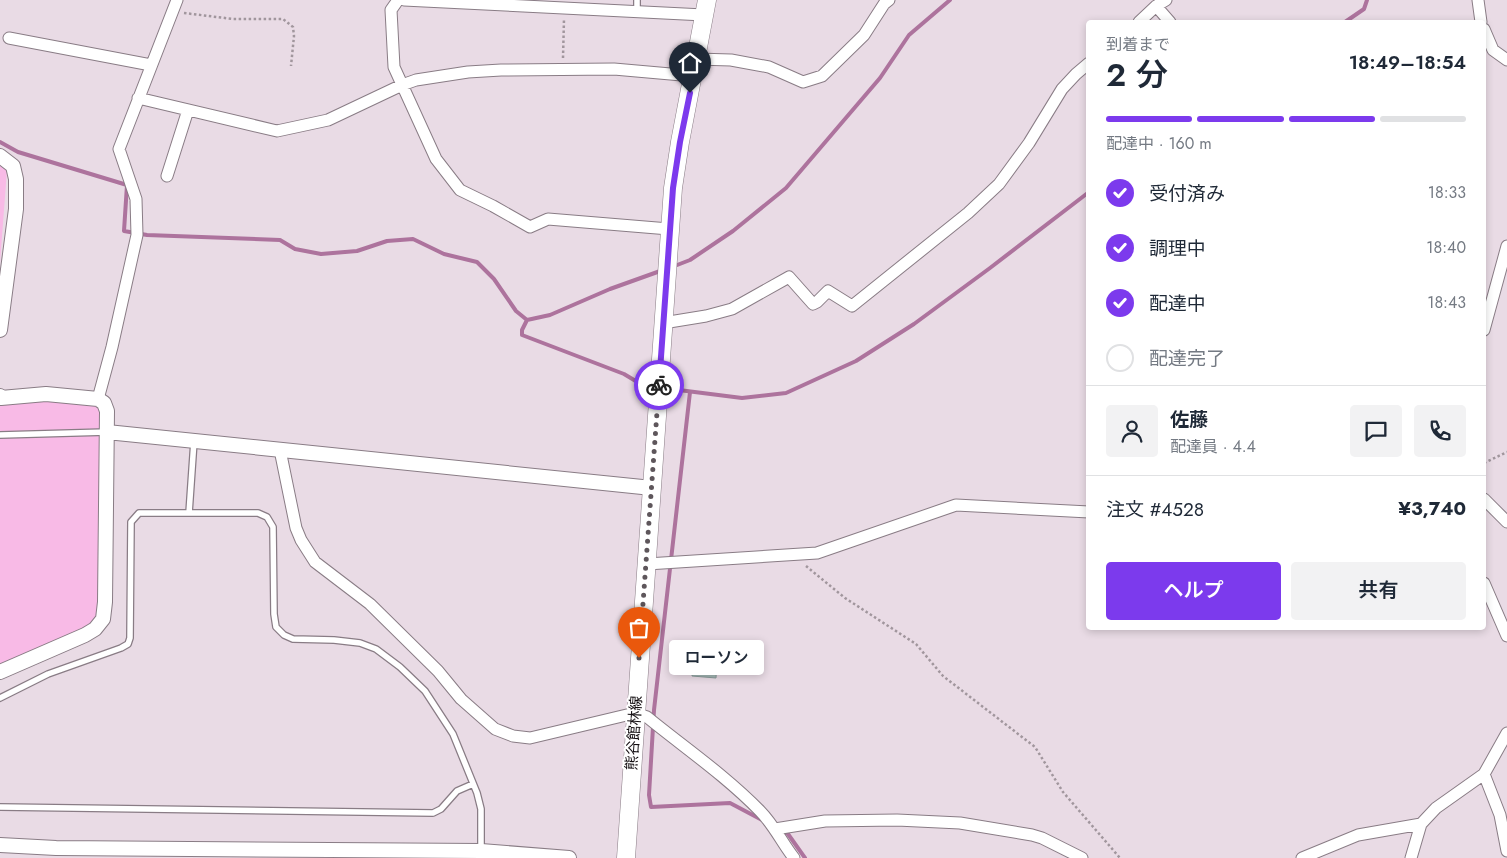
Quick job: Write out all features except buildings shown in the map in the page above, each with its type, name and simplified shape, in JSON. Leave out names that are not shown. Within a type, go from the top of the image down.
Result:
[{"type":"main road","name":"熊谷館林線","points":[[626,858],[635,713],[655,564],[652,488],[669,228],[680,142],[706,7]]},
{"type":"street","points":[[98,399],[112,347],[137,235],[136,200],[119,149],[177,0]]},
{"type":"street","points":[[398,0],[390,10],[394,67],[436,159],[460,190],[530,227],[548,219],[669,228]]},
{"type":"street","points":[[404,0],[565,8],[706,7]]},
{"type":"street","points":[[696,58],[731,60],[770,68],[803,82],[822,76],[864,35],[884,4],[889,0]]},
{"type":"street","points":[[1478,0],[1481,20]]},
{"type":"street","points":[[1141,20],[1161,3],[1169,20]]},
{"type":"street","points":[[1486,33],[1493,50],[1507,60]]},
{"type":"street","points":[[9,38],[151,66]]},
{"type":"street","points":[[663,323],[706,316],[732,309],[789,277],[813,304],[828,291],[852,306],[968,212],[999,184],[1029,143],[1062,89],[1086,66]]},
{"type":"street","points":[[138,98],[277,131],[328,120],[416,80],[468,72],[614,69],[693,76]]},
{"type":"street","points":[[167,176],[188,110]]},
{"type":"street","points":[[0,156],[13,166],[17,190],[0,330]]},
{"type":"street","points":[[1486,323],[1507,246]]},
{"type":"street","points":[[0,396],[1,398],[46,394],[98,399],[104,403],[107,411],[106,573],[102,618],[95,629],[85,635],[0,672]]},
{"type":"street","points":[[107,432],[652,488]]},
{"type":"street","points":[[280,450],[296,528],[307,553],[324,570],[370,604],[438,671],[461,699],[495,729],[512,736],[530,738],[635,713],[647,717],[761,811],[794,858]]},
{"type":"street","points":[[1486,501],[1507,522]]},
{"type":"street","points":[[655,564],[817,552],[956,505],[1086,512]]},
{"type":"street","points":[[1486,588],[1507,636]]},
{"type":"street","points":[[1410,858],[1422,824],[1436,808],[1484,774],[1507,733]]},
{"type":"street","points":[[1484,774],[1500,815],[1507,851]]},
{"type":"street","points":[[775,829],[825,821],[898,820],[960,823],[1032,835],[1082,858]]},
{"type":"street","points":[[1305,857],[1358,836],[1422,824]]},
{"type":"street","points":[[0,845],[190,853],[481,851],[569,858]]},
{"type":"lane","points":[[0,435],[107,432]]},
{"type":"lane","points":[[189,513],[194,441]]},
{"type":"lane","points":[[0,698],[48,674],[128,644],[130,638],[131,522],[139,513],[258,513],[267,517],[273,528],[274,614],[276,627],[284,635],[293,639],[360,643],[376,649],[400,667],[425,691],[453,734],[473,784],[481,809],[481,851]]},
{"type":"lane","points":[[0,807],[433,813],[441,808],[457,791],[473,784]]},
{"type":"path","points":[[563,70],[565,8]]},
{"type":"path","points":[[173,12],[233,19],[283,20],[293,27],[291,66]]},
{"type":"path","points":[[1486,462],[1507,452]]},
{"type":"path","points":[[792,554],[845,598],[916,644],[943,676],[1035,747],[1062,792],[1120,858]]},
{"type":"shaded area","points":[[0,165],[7,170],[0,263]]},
{"type":"shaded area","points":[[53,401],[98,405],[102,416],[100,599],[96,616],[88,628],[0,667],[0,404]]},
{"type":"waterway","points":[[672,267],[690,260],[733,231],[786,188],[880,78],[909,35],[950,0]]},
{"type":"waterway","points":[[1348,20],[1364,9],[1367,0]]},
{"type":"waterway","points":[[0,142],[18,152],[127,185],[124,231],[147,235],[280,240],[295,249],[321,254],[357,251],[387,241],[413,239],[444,254],[477,262],[494,279],[516,311],[527,320]]},
{"type":"waterway","points":[[663,388],[742,398],[786,393],[856,361],[914,324],[1086,194]]},
{"type":"waterway","points":[[527,320],[550,315],[610,289],[663,270]]},
{"type":"waterway","points":[[527,320],[522,330],[522,335],[624,374],[639,383],[654,387]]},
{"type":"waterway","points":[[690,392],[654,710],[649,795],[651,807],[730,803],[764,821]]},
{"type":"waterway","points":[[781,831],[788,834],[805,858]]},
{"type":"way so far","points":[[639,658],[659,385]]},
{"type":"place","name":"ローソン","points":[[639,658]]},
{"type":"route","points":[[659,385],[673,188],[690,93]]}]
